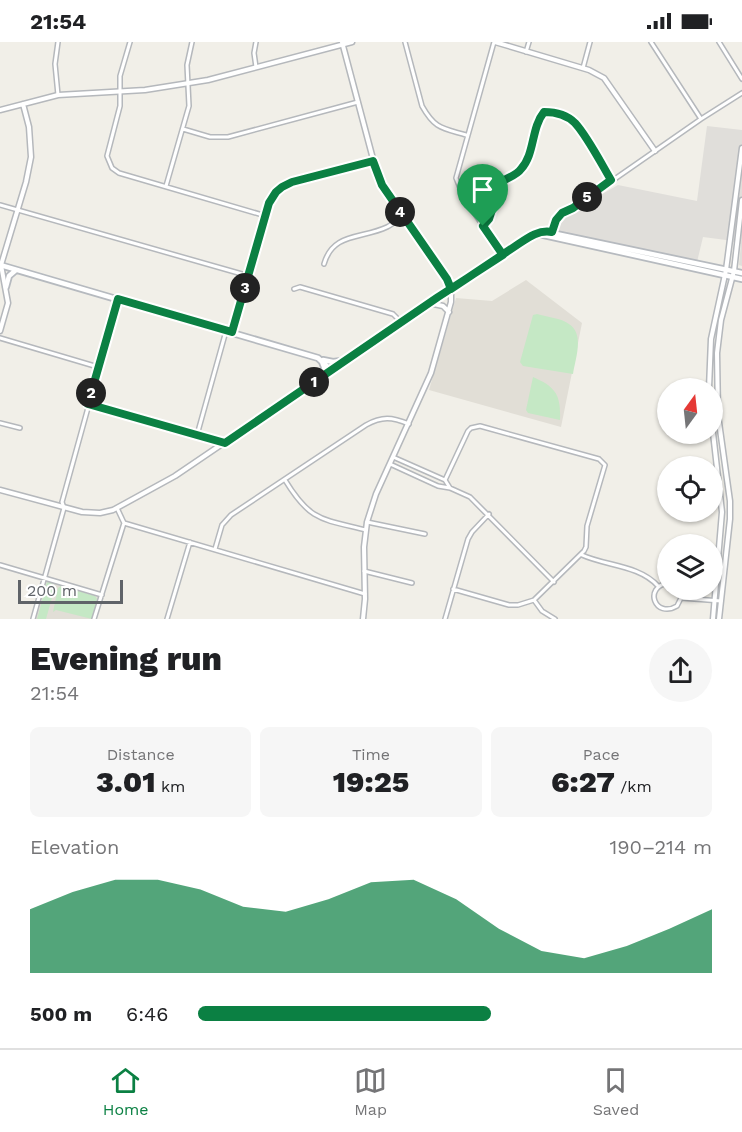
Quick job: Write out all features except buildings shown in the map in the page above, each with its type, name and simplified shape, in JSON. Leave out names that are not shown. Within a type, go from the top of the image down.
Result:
[{"type":"main road","points":[[318,358],[332,370],[429,303],[542,231],[725,272],[742,279]]},
{"type":"main road","points":[[539,234],[725,272]]},
{"type":"main road","points":[[0,265],[318,358],[333,362],[344,361]]},
{"type":"main road","points":[[6,288],[8,278],[16,270]]},
{"type":"main road","points":[[733,274],[742,273]]},
{"type":"main road","points":[[318,358],[324,367],[324,375]]},
{"type":"street","points":[[58,42],[55,64],[58,95]]},
{"type":"street","points":[[130,42],[122,68],[119,110],[107,156],[111,168],[119,173],[266,216]]},
{"type":"street","points":[[166,187],[189,106],[187,65],[192,42]]},
{"type":"street","points":[[256,42],[254,53],[256,68]]},
{"type":"street","points":[[0,110],[58,95],[145,90],[188,83],[256,68],[352,42]]},
{"type":"street","points":[[405,42],[426,114],[432,123],[443,129],[466,135]]},
{"type":"street","points":[[503,255],[464,198],[456,178],[466,135],[494,42],[583,68],[604,78],[655,151]]},
{"type":"street","points":[[526,52],[529,42]]},
{"type":"street","points":[[583,68],[590,42]]},
{"type":"street","points":[[651,42],[701,119]]},
{"type":"street","points":[[719,42],[742,79]]},
{"type":"street","points":[[342,43],[373,161],[382,185],[447,279],[451,289],[449,313],[427,385],[373,502],[367,522],[363,619]]},
{"type":"street","points":[[552,232],[556,220],[562,213],[573,208],[742,93]]},
{"type":"street","points":[[183,129],[210,137],[228,137],[358,102]]},
{"type":"street","points":[[0,331],[8,305],[0,265],[18,210],[31,157],[30,132],[23,104]]},
{"type":"street","points":[[483,226],[489,219],[501,182],[523,168],[538,119],[544,112],[552,112],[575,123],[611,180]]},
{"type":"street","points":[[709,378],[711,339],[725,272],[742,148]]},
{"type":"street","points":[[197,435],[249,276],[271,199],[282,187],[296,181],[373,161]]},
{"type":"street","points":[[719,619],[730,531],[730,501],[718,415],[717,360],[721,320],[733,274],[742,200]]},
{"type":"street","points":[[0,205],[249,276]]},
{"type":"street","points":[[324,264],[329,252],[338,243],[387,227],[403,216]]},
{"type":"street","points":[[294,289],[300,287],[393,314],[401,322]]},
{"type":"street","points":[[33,619],[64,508],[62,502],[88,404],[118,299]]},
{"type":"street","points":[[429,303],[443,306],[449,313]]},
{"type":"street","points":[[0,338],[98,367]]},
{"type":"street","points":[[0,490],[91,513],[117,508],[168,480],[332,370]]},
{"type":"street","points":[[88,404],[225,443]]},
{"type":"street","points":[[215,549],[220,529],[227,518],[377,419],[390,418],[409,424]]},
{"type":"street","points":[[0,423],[20,428]]},
{"type":"street","points":[[438,486],[471,428],[484,426],[603,461],[604,469],[587,526],[587,543],[582,555],[534,600],[510,605],[453,589]]},
{"type":"street","points":[[714,444],[722,512],[720,534]]},
{"type":"street","points":[[393,457],[444,479],[450,488]]},
{"type":"street","points":[[390,464],[438,486],[470,496],[554,582]]},
{"type":"street","points":[[285,479],[301,504],[314,515],[366,530]]},
{"type":"street","points":[[94,619],[124,523],[117,508]]},
{"type":"street","points":[[445,619],[468,538],[489,514]]},
{"type":"street","points":[[367,522],[425,534]]},
{"type":"street","points":[[124,523],[365,594]]},
{"type":"street","points":[[167,619],[190,542]]},
{"type":"street","points":[[582,555],[592,560],[639,572],[649,577],[657,585]]},
{"type":"street","points":[[0,565],[102,596]]},
{"type":"street","points":[[364,571],[412,583]]},
{"type":"street","points":[[657,588],[654,600],[663,609],[668,610],[677,606],[680,600]]},
{"type":"street","points":[[534,600],[542,611],[555,619]]},
{"type":"street","points":[[713,619],[715,600],[722,601]]},
{"type":"shaded area","points":[[707,126],[742,130],[742,266],[739,265],[741,244],[726,240],[703,237],[697,262],[558,231],[553,227],[564,216],[618,185],[697,201]]},
{"type":"shaded area","points":[[526,280],[582,323],[561,427],[429,390],[456,298],[492,301]]},
{"type":"shaded area","points":[[46,581],[98,597],[92,619],[35,619]]},
{"type":"green space","points":[[533,315],[562,320],[574,328],[578,348],[573,374],[523,366],[520,362]]},
{"type":"green space","points":[[533,377],[547,384],[556,393],[560,420],[528,413],[526,410]]},
{"type":"green space","points":[[47,582],[55,587],[46,619],[37,619]]},
{"type":"green space","points":[[61,586],[95,596],[97,599],[92,619],[56,610],[53,612],[58,588]]},
{"type":"route","points":[[483,226],[489,219],[501,182],[523,168],[538,119],[544,112],[552,112],[575,123],[611,180],[573,208],[562,213],[556,220],[552,232],[542,231],[532,235],[524,241],[514,247],[451,289],[447,279],[382,185],[373,161],[296,181],[282,187],[269,203],[232,332],[118,299],[88,404],[225,443],[503,255],[483,226]]}]
